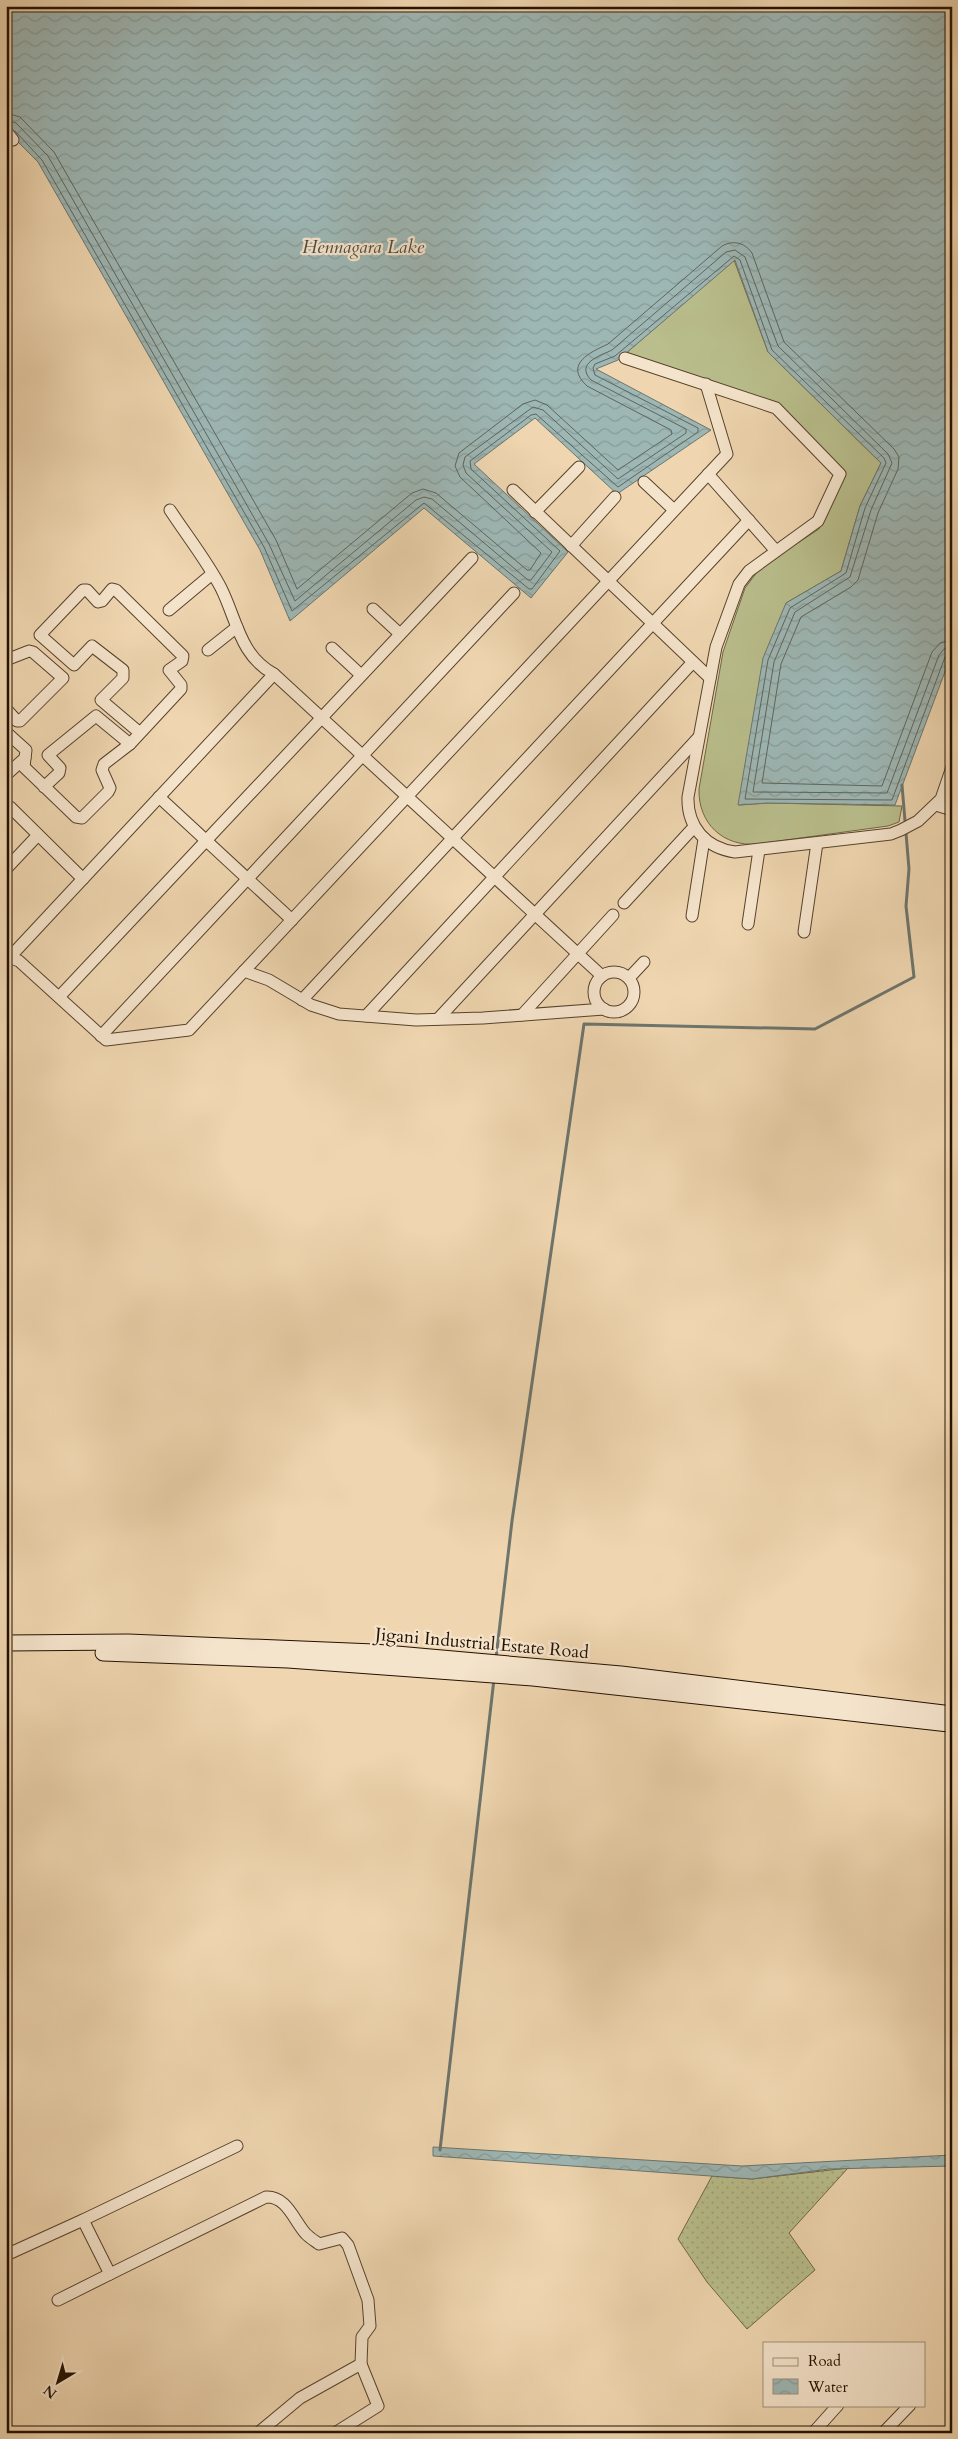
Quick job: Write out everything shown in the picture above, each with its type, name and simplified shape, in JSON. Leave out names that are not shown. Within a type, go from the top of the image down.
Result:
[{"type":"main road","name":"Jigani Industrial Estate Road","points":[[6,1643],[128,1642],[374,1652],[495,1669],[952,1724]]},
{"type":"main road","name":"Jigani Industrial Estate Road","points":[[6,1651],[129,1653],[625,1674],[952,1714]]},
{"type":"street","points":[[625,358],[776,408],[840,474],[818,521],[749,571],[739,584],[716,647],[710,678],[688,797],[689,813],[694,827],[704,839],[727,851],[759,850],[891,834],[918,820],[936,805],[941,799],[952,767]]},
{"type":"street","points":[[274,674],[8,958],[19,961],[106,1040],[189,1030],[727,454],[706,384]]},
{"type":"street","points":[[535,512],[579,466]]},
{"type":"street","points":[[708,474],[776,551]]},
{"type":"street","points":[[644,482],[674,510]]},
{"type":"street","points":[[513,490],[710,678]]},
{"type":"street","points":[[571,546],[615,497]]},
{"type":"street","points":[[170,510],[220,587],[250,654],[261,666],[274,674],[602,976]]},
{"type":"street","points":[[302,1000],[749,520]]},
{"type":"street","points":[[59,997],[472,558]]},
{"type":"street","points":[[169,610],[212,574]]},
{"type":"street","points":[[6,732],[26,750],[24,767],[76,817],[82,818],[110,788],[102,770],[104,764],[130,744],[181,689],[181,685],[170,674],[169,670],[182,661],[183,656],[116,590],[112,589],[102,601],[98,602],[87,590],[82,590],[40,635],[74,665]]},
{"type":"street","points":[[101,1036],[514,594]]},
{"type":"street","points":[[373,609],[400,634]]},
{"type":"street","points":[[208,650],[237,627]]},
{"type":"street","points":[[6,709],[20,721],[92,646],[123,670],[123,678],[101,700],[140,733]]},
{"type":"street","points":[[332,648],[361,675]]},
{"type":"street","points":[[6,660],[33,652],[63,678]]},
{"type":"street","points":[[366,1016],[693,662]]},
{"type":"street","points":[[44,788],[59,773],[60,768],[48,755],[96,716],[130,744]]},
{"type":"street","points":[[438,1019],[699,738]]},
{"type":"street","points":[[6,775],[25,758]]},
{"type":"street","points":[[159,797],[292,920]]},
{"type":"street","points":[[936,805],[952,810]]},
{"type":"street","points":[[10,807],[82,879]]},
{"type":"street","points":[[624,903],[694,827]]},
{"type":"street","points":[[6,869],[38,835]]},
{"type":"street","points":[[692,916],[704,839]]},
{"type":"street","points":[[804,932],[817,843]]},
{"type":"street","points":[[748,924],[759,850]]},
{"type":"street","points":[[522,1015],[612,916]]},
{"type":"street","points":[[629,978],[644,962]]},
{"type":"street","points":[[244,971],[269,980],[302,1000],[330,1012],[366,1016],[438,1019],[604,1009],[619,1011],[631,1003],[634,987],[629,978],[618,972],[602,976],[596,982],[594,992],[597,1002],[604,1009]]},
{"type":"street","points":[[6,2255],[237,2146]]},
{"type":"street","points":[[58,2300],[266,2198],[274,2197],[282,2202],[307,2235],[319,2244],[342,2238],[348,2245],[368,2300],[370,2326],[362,2337],[361,2364],[378,2406],[335,2433]]},
{"type":"street","points":[[83,2220],[110,2274]]},
{"type":"street","points":[[258,2433],[300,2398],[361,2364]]},
{"type":"street","points":[[813,2433],[837,2406]]},
{"type":"street","points":[[883,2433],[909,2406]]},
{"type":"green space","points":[[734,260],[768,352],[881,463],[860,506],[841,571],[786,603],[739,805],[768,803],[902,806],[899,822],[888,826],[745,844],[723,837],[715,830],[708,822],[700,801],[699,789],[723,652],[745,588],[761,567],[819,529],[843,472],[779,407],[625,354]]},
{"type":"green space","points":[[848,2168],[789,2233],[815,2270],[747,2329],[707,2282],[678,2239],[712,2176],[752,2179]]},
{"type":"water","name":"Hennagara Lake","points":[[6,6],[952,6],[952,653],[895,805],[768,803],[738,805],[763,658],[786,603],[841,571],[860,506],[881,463],[768,352],[735,260],[618,360],[596,369],[711,430],[617,494],[535,418],[474,464],[568,552],[531,598],[424,508],[290,621],[260,550],[38,162],[6,130]]},
{"type":"water","points":[[433,2147],[742,2166],[952,2155],[952,2166],[829,2169],[752,2179],[433,2156]]},
{"type":"waterway","points":[[496,1658],[512,1521],[584,1024],[815,1029],[914,977],[906,906],[909,869],[902,785]]},
{"type":"waterway","points":[[440,2150],[494,1679]]}]
